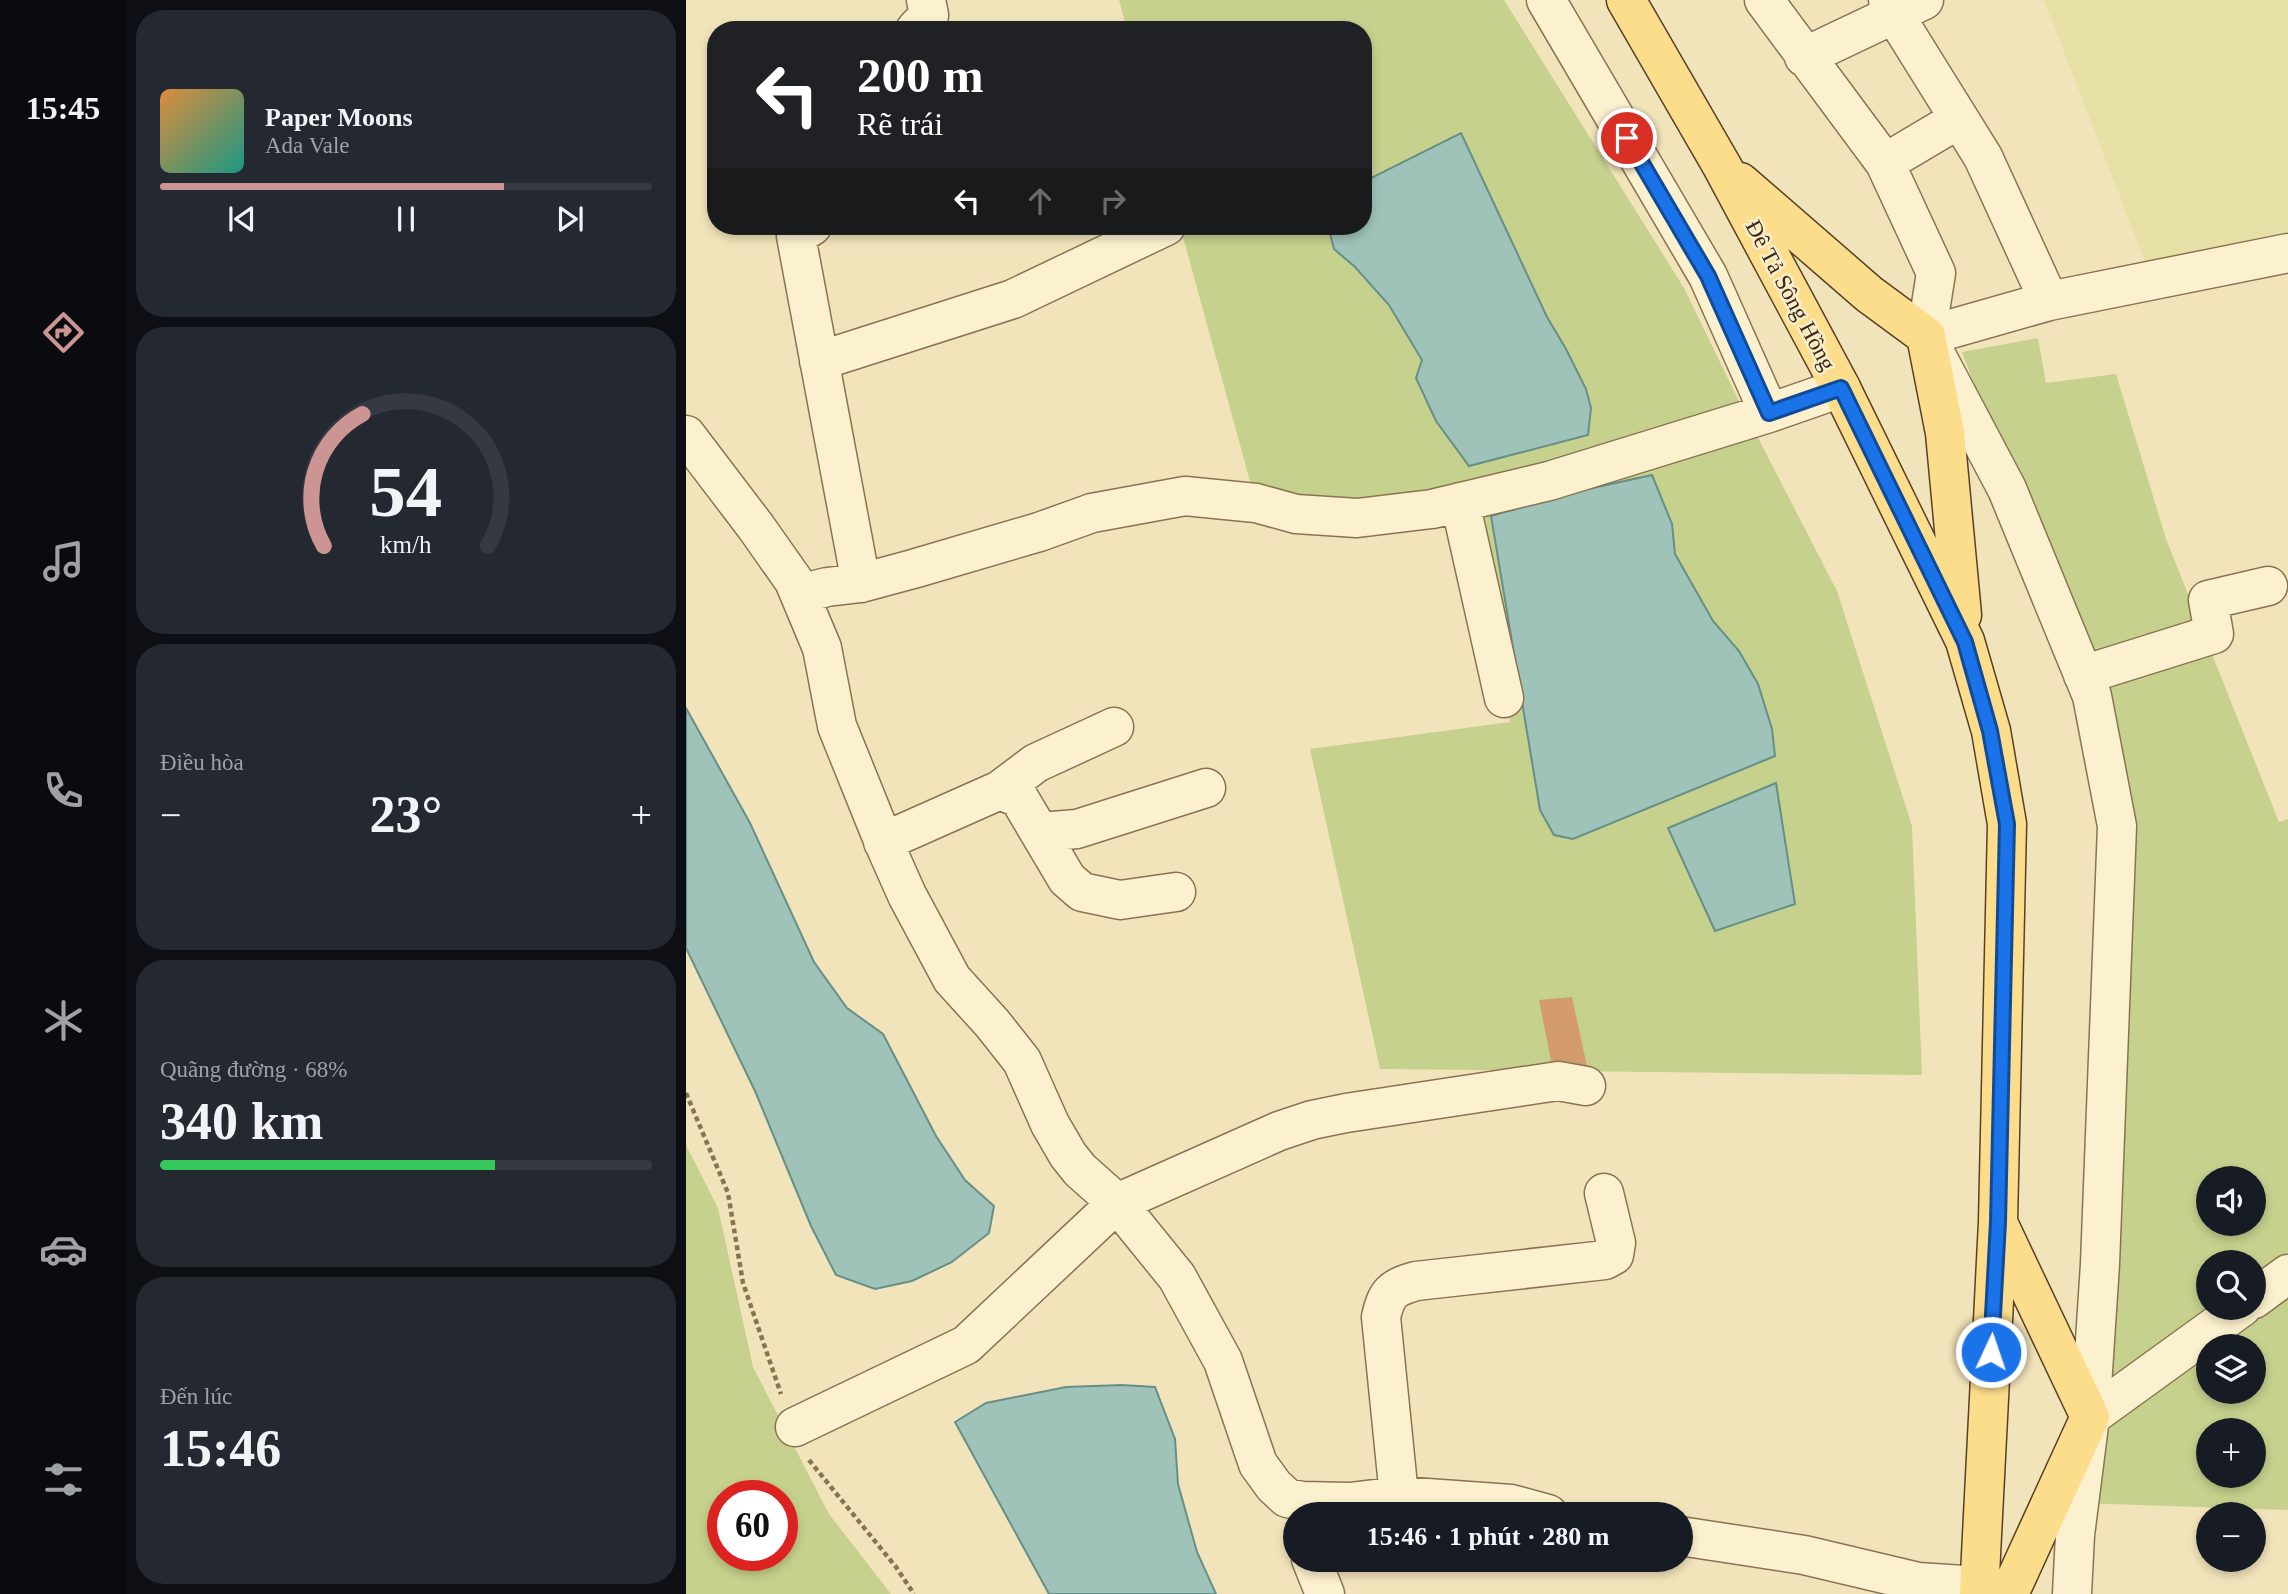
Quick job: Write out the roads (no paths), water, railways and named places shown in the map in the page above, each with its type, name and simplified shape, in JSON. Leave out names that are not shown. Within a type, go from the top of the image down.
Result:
[{"type":"main road","name":"Đê Tả Sông Hồng","points":[[1626,0],[1722,166],[1841,388],[1965,642],[1990,731],[2007,824],[1989,1592]]},
{"type":"main road","points":[[1722,166],[1869,295],[1926,336],[1945,433],[1965,642]]},
{"type":"main road","points":[[1989,1592],[2090,1417],[1998,1222]]},
{"type":"street","points":[[923,21],[929,15],[926,0]]},
{"type":"street","points":[[1546,0],[1708,276],[1769,413]]},
{"type":"street","points":[[1764,0],[1885,163],[1936,273],[1926,336],[2007,489],[2092,696],[2117,826],[2101,1251],[2090,1417],[2075,1535],[2072,1594]]},
{"type":"street","points":[[1804,57],[1902,5],[1959,118],[1983,157],[2049,301]]},
{"type":"street","points":[[1885,163],[1959,118]]},
{"type":"street","points":[[798,235],[861,583]]},
{"type":"street","points":[[819,361],[1013,299],[1147,235]]},
{"type":"street","points":[[1926,336],[2049,301],[2288,253]]},
{"type":"street","points":[[800,594],[861,583],[1039,532],[1092,513],[1185,496],[1256,503],[1296,514],[1357,518],[1432,509],[1549,481],[1841,388]]},
{"type":"street","points":[[686,435],[794,580],[822,648],[837,726],[883,842],[952,979],[1022,1061],[1050,1124],[1068,1155],[1080,1170],[1117,1203],[1177,1277],[1223,1361],[1258,1464],[1286,1502]]},
{"type":"street","points":[[1460,502],[1504,698]]},
{"type":"street","points":[[2083,675],[2214,634],[2208,600],[2268,586]]},
{"type":"street","points":[[883,842],[1000,790],[1036,763],[1114,727]]},
{"type":"street","points":[[1039,832],[1077,829],[1206,788]]},
{"type":"street","points":[[1000,790],[1018,798],[1067,878],[1082,892],[1120,900],[1176,892]]},
{"type":"street","points":[[795,1427],[966,1345],[1117,1203],[1279,1130],[1346,1113],[1558,1081],[1586,1086]]},
{"type":"street","points":[[1399,1496],[1381,1317],[1385,1299],[1396,1287],[1416,1281],[1605,1260],[1614,1255],[1616,1243],[1604,1193]]},
{"type":"street","points":[[2266,1290],[2288,1274]]},
{"type":"street","points":[[2090,1417],[2224,1320]]},
{"type":"street","points":[[1300,1502],[1350,1502],[1399,1496],[1482,1502]]},
{"type":"street","points":[[1693,1538],[1804,1555],[1918,1582],[1989,1592]]},
{"type":"street","points":[[1316,1572],[1325,1594]]},
{"type":"water","points":[[1461,133],[1547,317],[1586,389],[1591,408],[1588,435],[1469,466],[1436,421],[1416,378],[1422,360],[1389,305],[1355,267],[1334,249],[1330,235],[1372,235],[1372,178]]},
{"type":"water","points":[[1652,475],[1672,524],[1675,554],[1713,621],[1739,651],[1758,684],[1772,729],[1775,756],[1573,839],[1554,835],[1540,810],[1491,516],[1570,493]]},
{"type":"water","points":[[686,708],[750,823],[814,962],[847,1008],[883,1034],[936,1136],[965,1180],[994,1206],[989,1233],[952,1262],[912,1281],[875,1289],[836,1275],[811,1226],[755,1091],[686,948]]},
{"type":"water","points":[[1776,783],[1795,904],[1715,931],[1668,828]]},
{"type":"water","points":[[1066,1387],[1155,1387],[1175,1439],[1178,1484],[1197,1552],[1216,1594],[1049,1594],[955,1422],[986,1403]]}]
